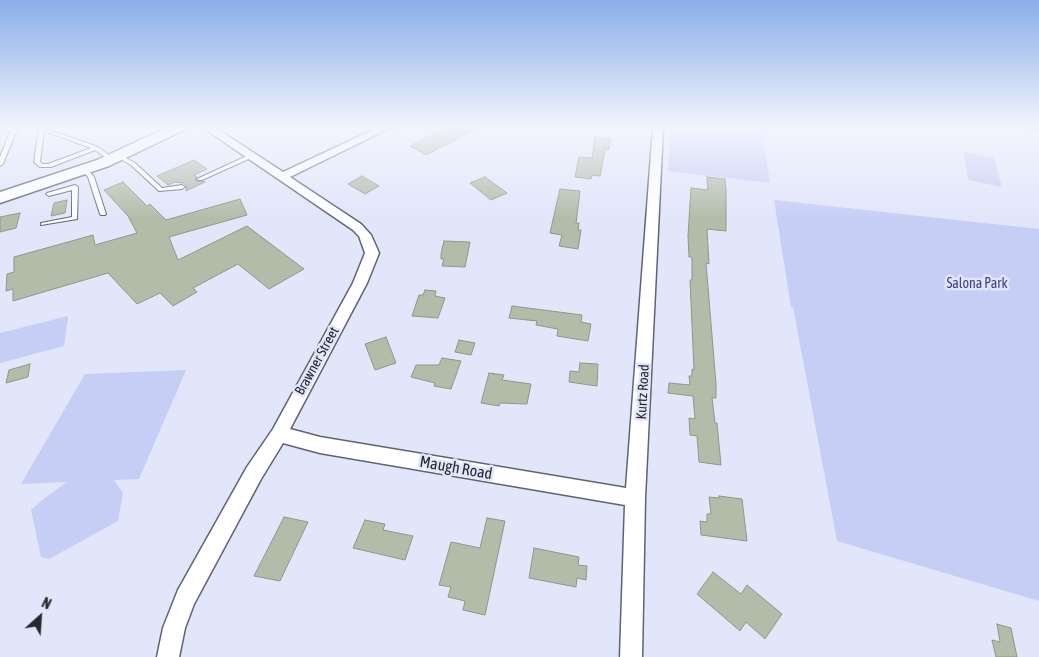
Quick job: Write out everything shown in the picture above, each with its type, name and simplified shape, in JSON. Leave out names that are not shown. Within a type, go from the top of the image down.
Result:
[{"type":"main road","points":[[0,198],[63,184],[85,170],[113,158]]},
{"type":"street","name":"Brawner Street","points":[[168,657],[174,628],[186,598],[254,473],[279,434],[299,393],[360,283],[372,253],[365,235],[358,227],[254,158]]},
{"type":"street","points":[[284,176],[323,158]]},
{"type":"street","name":"Kurtz Road","points":[[631,657],[634,498],[642,410],[656,158]]},
{"type":"street","name":"Maugh Road","points":[[279,434],[320,445],[634,498]]},
{"type":"lane","points":[[38,158],[37,162],[40,166],[52,165],[71,158]]},
{"type":"lane","points":[[117,158],[133,164],[161,190],[182,187]]},
{"type":"lane","points":[[200,179],[247,158]]},
{"type":"lane","points":[[85,170],[91,177],[104,214]]},
{"type":"lane","points":[[43,224],[75,218],[75,187],[63,184],[49,194]]},
{"type":"green space","points":[[669,158],[766,158],[770,183],[668,171]]},
{"type":"green space","points":[[964,158],[994,158],[1002,187],[968,180]]},
{"type":"green space","name":"Salona Park","points":[[774,200],[1039,229],[1039,601],[837,541],[793,307],[791,307]]},
{"type":"green space","points":[[68,316],[64,346],[0,363],[0,333]]},
{"type":"green space","points":[[186,370],[139,479],[114,480],[123,493],[118,521],[49,559],[41,557],[31,510],[67,482],[21,484],[85,374]]},
{"type":"building","points":[[579,158],[604,158],[600,176],[592,175],[591,179],[575,177]]},
{"type":"building","points":[[194,160],[207,169],[194,175],[197,177],[195,179],[205,182],[186,191],[187,186],[183,183],[175,182],[168,185],[157,176]]},
{"type":"building","points":[[362,176],[379,186],[365,194],[348,184]]},
{"type":"building","points":[[485,177],[507,193],[491,200],[470,183]]},
{"type":"building","points":[[707,177],[725,179],[726,191],[726,231],[707,229],[709,264],[706,263],[716,384],[716,398],[712,398],[715,423],[717,423],[721,465],[699,462],[697,436],[690,435],[689,418],[695,419],[693,396],[668,393],[669,383],[690,385],[689,376],[692,376],[692,369],[694,370],[690,280],[692,280],[692,257],[689,257],[688,236],[691,188],[708,190]]},
{"type":"building","points":[[123,182],[147,206],[150,204],[166,220],[240,199],[247,215],[169,237],[178,260],[247,226],[304,269],[269,289],[238,264],[193,288],[197,292],[173,306],[160,293],[137,304],[108,273],[13,301],[13,289],[6,291],[7,274],[14,272],[14,257],[93,235],[95,245],[137,233],[128,216],[104,190]]},
{"type":"building","points":[[560,189],[580,191],[576,223],[579,223],[578,230],[581,230],[578,249],[559,246],[562,235],[550,233]]},
{"type":"building","points":[[67,200],[65,213],[51,216],[54,203]]},
{"type":"building","points":[[20,213],[16,228],[0,232],[0,217]]},
{"type":"building","points":[[444,241],[470,242],[465,267],[442,266],[444,259],[441,259],[441,254]]},
{"type":"building","points":[[425,290],[436,291],[435,296],[445,298],[438,318],[412,316],[419,295],[423,295]]},
{"type":"building","points":[[512,306],[582,315],[581,322],[591,324],[588,341],[557,336],[558,329],[536,325],[537,321],[509,318]]},
{"type":"building","points":[[386,337],[396,363],[375,370],[365,344]]},
{"type":"building","points":[[459,340],[475,343],[471,355],[455,352]]},
{"type":"building","points":[[442,358],[461,361],[451,389],[434,386],[435,383],[411,377],[416,365],[439,365]]},
{"type":"building","points":[[580,363],[598,364],[597,386],[569,382],[570,371],[579,372]]},
{"type":"building","points":[[30,364],[28,377],[6,383],[9,370]]},
{"type":"building","points":[[489,373],[504,375],[502,380],[531,384],[527,404],[500,403],[499,406],[481,403]]},
{"type":"building","points":[[719,496],[742,499],[747,541],[701,535],[700,521],[707,522],[707,514],[711,514],[709,497],[719,498]]},
{"type":"building","points":[[284,517],[308,522],[280,581],[254,576]]},
{"type":"building","points":[[487,518],[505,521],[485,615],[463,610],[465,601],[448,597],[451,587],[439,585],[451,542],[480,548]]},
{"type":"building","points":[[365,520],[385,524],[383,530],[413,536],[405,560],[353,548]]},
{"type":"building","points":[[534,548],[579,557],[578,565],[587,566],[586,580],[577,578],[576,587],[529,578]]},
{"type":"building","points":[[713,572],[741,594],[747,585],[782,614],[765,639],[746,622],[740,631],[697,594]]},
{"type":"building","points":[[997,624],[1011,628],[1017,657],[996,657],[992,640],[1000,642]]}]
